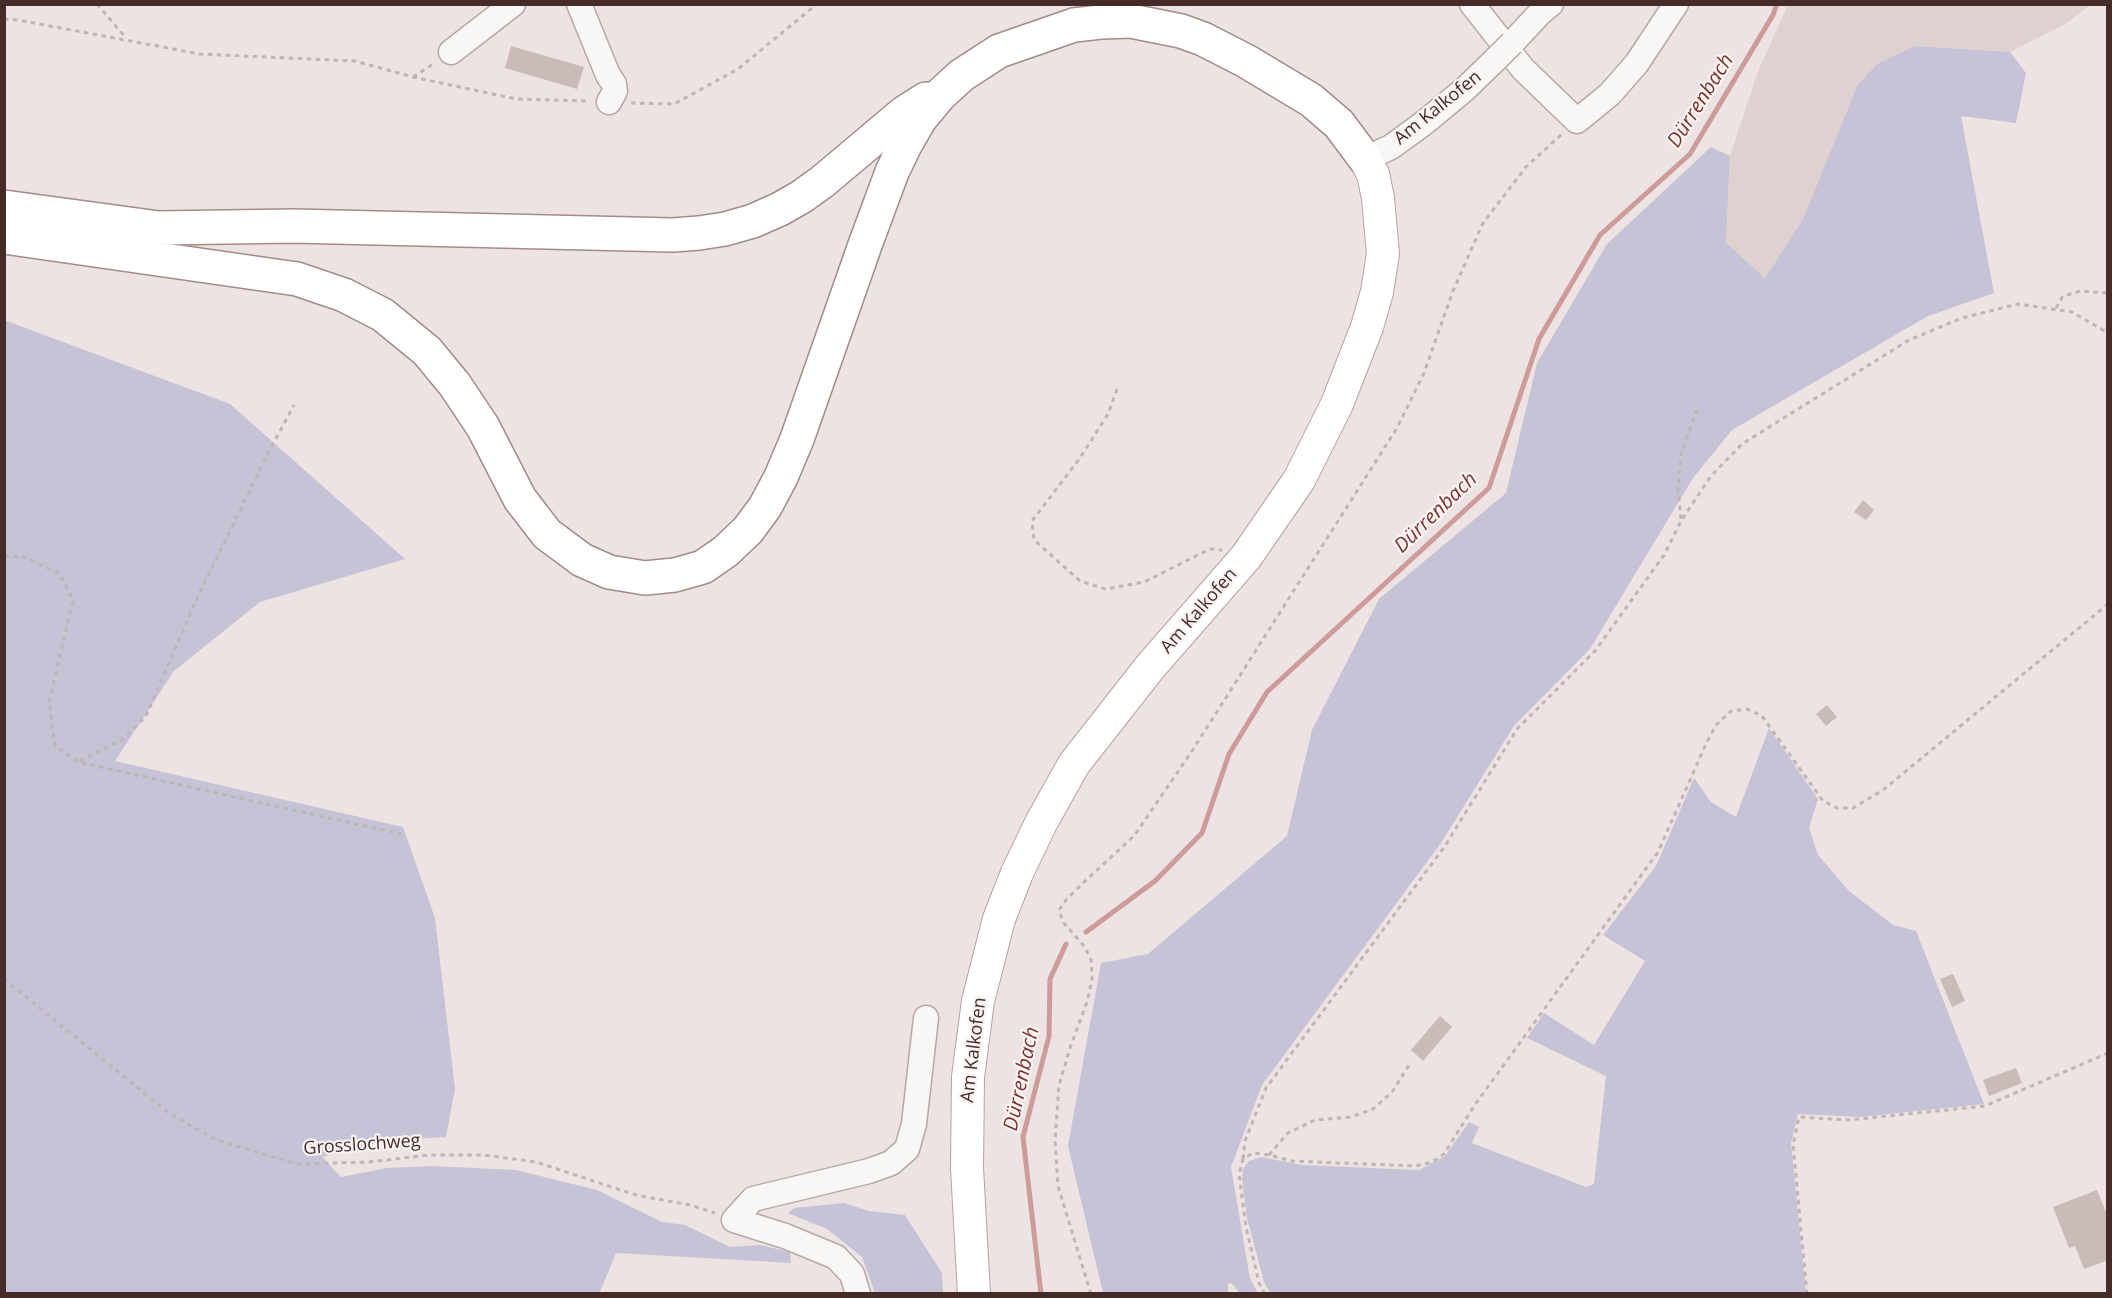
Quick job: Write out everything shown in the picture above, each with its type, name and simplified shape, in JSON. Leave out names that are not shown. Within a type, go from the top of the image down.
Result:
[{"type":"highway","points":[[4,207],[159,228],[293,226],[662,235],[725,229],[753,221],[790,203],[822,182],[904,113],[999,51],[1074,25],[1101,21],[1131,21],[1181,32],[1203,39],[1246,61],[1311,100],[1339,124],[1365,159]]},
{"type":"highway","points":[[4,237],[297,279],[344,295],[383,315],[427,351],[455,385],[483,427],[520,499],[547,534],[582,560],[609,572],[645,578],[675,575],[703,567],[726,551],[748,530],[765,507],[797,440],[892,172],[920,120],[940,94],[962,75]]},
{"type":"main road","name":"Am Kalkofen","points":[[974,1293],[967,1168],[968,1077],[978,1000],[999,919],[1017,873],[1041,823],[1074,764],[1150,667],[1246,556],[1299,480],[1337,404],[1367,327],[1377,292],[1383,254],[1382,220],[1373,174],[1365,159]]},
{"type":"street","points":[[451,52],[513,4]]},
{"type":"street","points":[[579,4],[608,75],[614,84],[615,91],[609,102]]},
{"type":"street","points":[[1472,4],[1523,69],[1576,121],[1610,94],[1637,63],[1676,4]]},
{"type":"street","name":"Am Kalkofen","points":[[1365,159],[1390,147],[1466,89],[1551,4]]},
{"type":"street","points":[[858,1293],[852,1274],[836,1257],[785,1236],[734,1220],[753,1198],[869,1171],[891,1163],[907,1149],[914,1124],[926,1018]]},
{"type":"path","points":[[97,4],[127,39]]},
{"type":"path","points":[[4,19],[127,39],[200,54],[355,61],[413,77],[516,99],[674,104],[738,69],[817,4]]},
{"type":"path","points":[[413,77],[451,52]]},
{"type":"path","points":[[1090,1293],[1058,1186],[1055,1140],[1059,1085],[1087,1002],[1092,979],[1090,960],[1085,947],[1063,922],[1059,910],[1084,882],[1134,836],[1192,751],[1397,428],[1424,374],[1453,291],[1483,223],[1526,166],[1576,121]]},
{"type":"path","points":[[2056,308],[2063,296],[2081,291],[2108,293]]},
{"type":"path","points":[[1265,1293],[1259,1283],[1246,1227],[1239,1174],[1245,1141],[1266,1088],[1445,846],[1517,729],[1595,651],[1664,555],[1681,521],[1711,476],[1742,444],[1909,340],[1962,318],[2018,304],[2072,312],[2108,333]]},
{"type":"path","points":[[1117,390],[1108,414],[1080,458],[1032,521],[1034,540],[1080,581],[1106,589],[1144,582],[1210,549],[1235,550],[1246,556]]},
{"type":"path","points":[[78,762],[122,740],[146,716],[198,596],[294,405]]},
{"type":"path","points":[[1681,521],[1678,489],[1681,455],[1697,409]]},
{"type":"path","points":[[4,556],[24,556],[60,574],[73,600],[49,702],[55,746],[78,762],[401,834]]},
{"type":"path","points":[[1243,1159],[1253,1153],[1292,1161],[1416,1166],[1432,1162],[1444,1154],[1474,1106],[1658,852],[1706,744],[1716,725],[1731,711],[1747,709],[1762,716],[1823,801],[1837,808],[1853,808],[1884,790],[2108,604]]},
{"type":"path","name":"Grosslochweg","points":[[4,980],[169,1113],[216,1140],[298,1164],[369,1162],[429,1155],[484,1155],[536,1161],[636,1195],[690,1205],[734,1220]]},
{"type":"path","points":[[1807,1293],[1793,1145],[1799,1117],[1848,1120],[1985,1106],[2108,1053]]},
{"type":"path","points":[[1269,1155],[1288,1133],[1315,1120],[1352,1117],[1374,1109],[1392,1092],[1411,1062]]},
{"type":"shaded area","points":[[1788,5],[2090,5],[2064,25],[2010,52],[1915,46],[1857,86],[1803,219],[1765,278],[1726,244],[1730,156],[1759,69]]},
{"type":"shaded area","points":[[1915,46],[2010,52],[2026,73],[2016,123],[1961,116],[1994,293],[1928,316],[1732,430],[1693,478],[1590,649],[1514,726],[1441,843],[1262,1085],[1231,1167],[1250,1279],[1258,1293],[1239,1293],[1232,1283],[1228,1284],[1228,1293],[1103,1293],[1068,1146],[1101,963],[1148,954],[1287,836],[1312,730],[1379,599],[1506,493],[1537,363],[1607,244],[1711,147],[1730,156],[1726,243],[1765,278],[1803,219],[1857,86],[1877,64]]},
{"type":"shaded area","points":[[4,320],[230,404],[405,559],[260,602],[174,671],[115,761],[403,827],[435,918],[455,1089],[446,1137],[385,1141],[322,1157],[341,1177],[387,1168],[432,1166],[516,1170],[597,1190],[662,1222],[685,1225],[730,1247],[760,1245],[790,1252],[791,1263],[616,1253],[599,1294],[5,1293]]},
{"type":"shaded area","points":[[1769,728],[1818,799],[1809,828],[1818,855],[1849,891],[1893,925],[1916,931],[1984,1104],[1860,1117],[1798,1114],[1791,1143],[1806,1293],[1270,1293],[1264,1282],[1247,1218],[1242,1178],[1243,1169],[1249,1161],[1261,1157],[1302,1165],[1419,1170],[1445,1156],[1469,1122],[1479,1127],[1472,1143],[1586,1187],[1594,1184],[1606,1076],[1527,1038],[1544,1013],[1594,1045],[1645,961],[1603,935],[1656,866],[1694,778],[1711,802],[1736,817]]},
{"type":"shaded area","points":[[844,1203],[869,1211],[905,1215],[942,1273],[943,1293],[875,1293],[862,1257],[827,1229],[788,1213],[794,1208]]},
{"type":"building","points":[[511,46],[584,67],[577,89],[505,68]]},
{"type":"building","points":[[1863,500],[1874,510],[1866,520],[1854,512]]},
{"type":"building","points":[[1827,705],[1837,717],[1826,726],[1816,714]]},
{"type":"building","points":[[1953,974],[1965,1001],[1952,1007],[1940,979]]},
{"type":"building","points":[[1440,1016],[1452,1027],[1423,1061],[1411,1050]]},
{"type":"building","points":[[2016,1068],[2022,1083],[1989,1096],[1983,1080]]},
{"type":"building","points":[[2097,1190],[2108,1217],[2108,1260],[2084,1269],[2075,1246],[2069,1248],[2053,1207]]},
{"type":"waterway","name":"Dürrenbach","points":[[1086,932],[1155,881],[1202,833],[1229,754],[1267,692],[1489,488],[1539,339],[1600,235],[1690,154],[1773,15],[1777,4]]},
{"type":"waterway","name":"Dürrenbach","points":[[1041,1294],[1023,1137],[1049,1036],[1050,979],[1066,944]]}]
